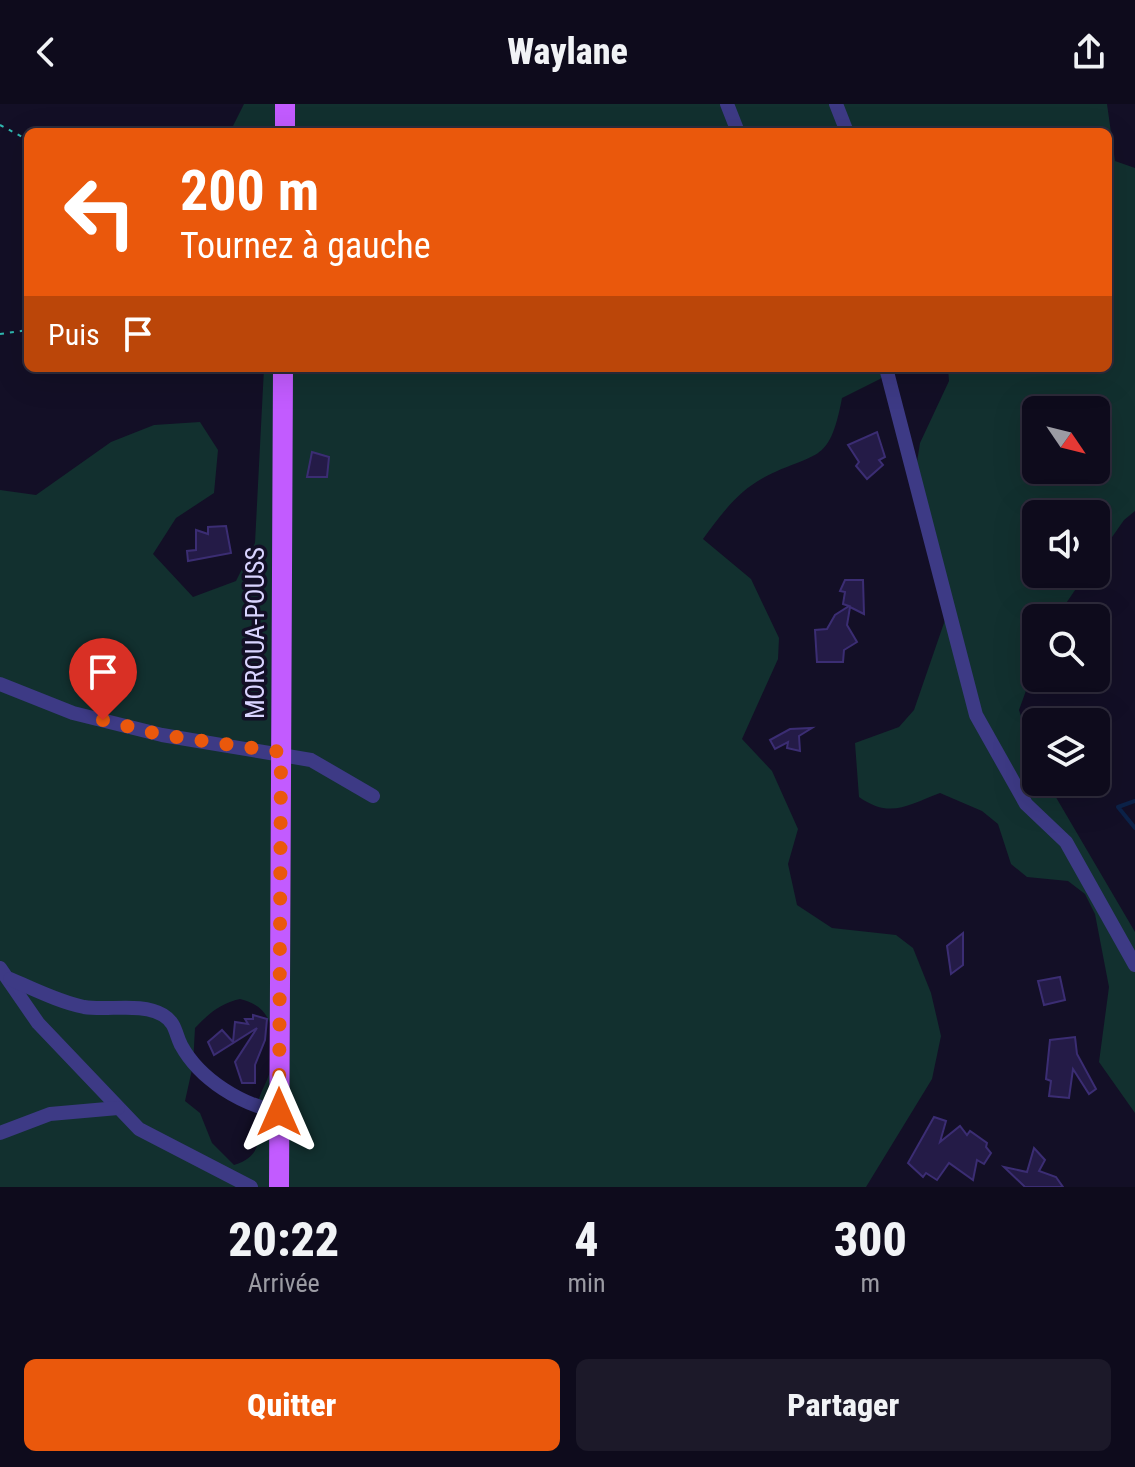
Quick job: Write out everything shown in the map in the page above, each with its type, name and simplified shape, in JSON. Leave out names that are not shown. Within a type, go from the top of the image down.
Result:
[{"type":"main road","points":[[285,104],[285,128]]},
{"type":"main road","name":"MOROUA-POUSS","points":[[279,1187],[283,372]]},
{"type":"street","points":[[727,104],[736,128]]},
{"type":"street","points":[[836,104],[845,128]]},
{"type":"street","points":[[887,372],[976,715],[1026,804],[1066,842],[1135,965]]},
{"type":"street","points":[[0,684],[73,713],[162,735],[281,752],[311,760],[373,796]]},
{"type":"street","points":[[5,974],[87,1007],[162,1014],[176,1027],[180,1044],[196,1065],[215,1083],[252,1105],[279,1112]]},
{"type":"street","points":[[5,974],[38,1023],[139,1129],[251,1187]]},
{"type":"street","points":[[0,1133],[50,1114],[118,1108]]},
{"type":"path","points":[[0,125],[24,138]]},
{"type":"path","points":[[0,334],[24,331]]},
{"type":"green space","points":[[244,104],[1107,104],[1110,128],[232,128]]},
{"type":"green space","points":[[1112,140],[1115,161],[1135,168],[1135,511],[1124,520],[1110,540],[1110,500],[1022,500],[1022,588],[1076,588],[1066,604],[1022,604],[1022,692],[1026,692],[1019,710],[1022,719],[1022,796],[1055,796],[1135,932],[1135,1113],[1099,1062],[1109,987],[1095,914],[1085,894],[1068,881],[1027,877],[1011,864],[998,824],[982,811],[940,793],[890,809],[870,804],[859,797],[855,743],[899,727],[914,710],[945,620],[913,487],[920,443],[949,381],[948,372],[1112,372]]},
{"type":"green space","points":[[264,372],[887,372],[880,379],[842,398],[832,436],[818,453],[763,478],[745,490],[703,539],[751,579],[779,638],[778,659],[742,739],[772,771],[798,829],[788,864],[797,905],[832,928],[896,935],[913,948],[931,993],[941,1036],[932,1079],[866,1187],[0,1187],[0,490],[36,495],[111,442],[154,425],[200,422],[218,450],[214,493],[176,518],[153,554],[193,597],[236,581],[255,543]],"holes":[[[240,999],[260,1009],[273,1034],[273,1056],[258,1103],[257,1147],[253,1154],[234,1165],[212,1143],[200,1113],[185,1101],[193,1065],[195,1028],[227,1003]]]},
{"type":"building","points":[[877,432],[885,457],[879,460],[883,465],[867,479],[856,466],[859,462],[848,445]]},
{"type":"building","points":[[312,452],[329,457],[327,477],[307,477]]},
{"type":"building","points":[[226,526],[231,553],[188,561],[187,551],[196,550],[196,530],[208,534],[208,527]]},
{"type":"building","points":[[845,580],[863,580],[864,614],[850,607],[847,625],[857,642],[844,650],[843,662],[817,662],[815,630],[827,629],[835,615],[849,606],[843,604],[845,592],[840,591]]},
{"type":"building","points":[[812,728],[799,736],[800,751],[787,748],[788,742],[775,749],[770,740],[790,729]]},
{"type":"building","points":[[963,933],[963,965],[951,974],[947,946]]},
{"type":"building","points":[[1060,977],[1065,1000],[1044,1005],[1038,981]]},
{"type":"building","points":[[253,1015],[267,1019],[265,1040],[255,1065],[255,1083],[242,1083],[235,1062],[257,1028],[214,1055],[208,1042],[222,1030],[233,1042],[235,1022],[248,1024],[245,1019],[253,1019]]},
{"type":"building","points":[[1075,1037],[1077,1054],[1096,1089],[1089,1094],[1073,1069],[1069,1098],[1049,1096],[1051,1081],[1046,1079],[1050,1040]]},
{"type":"building","points":[[934,1117],[946,1121],[940,1142],[960,1126],[967,1135],[970,1131],[987,1143],[986,1147],[991,1153],[984,1164],[977,1160],[973,1180],[949,1163],[937,1180],[926,1173],[923,1177],[908,1163]]},
{"type":"building","points":[[1034,1148],[1045,1160],[1039,1171],[1056,1177],[1063,1187],[1025,1187],[1004,1167],[1027,1172]]},
{"type":"waterway","points":[[1135,801],[1118,807],[1135,828]]},
{"type":"route","points":[[103,720],[162,735],[281,752],[279,1112]]}]
